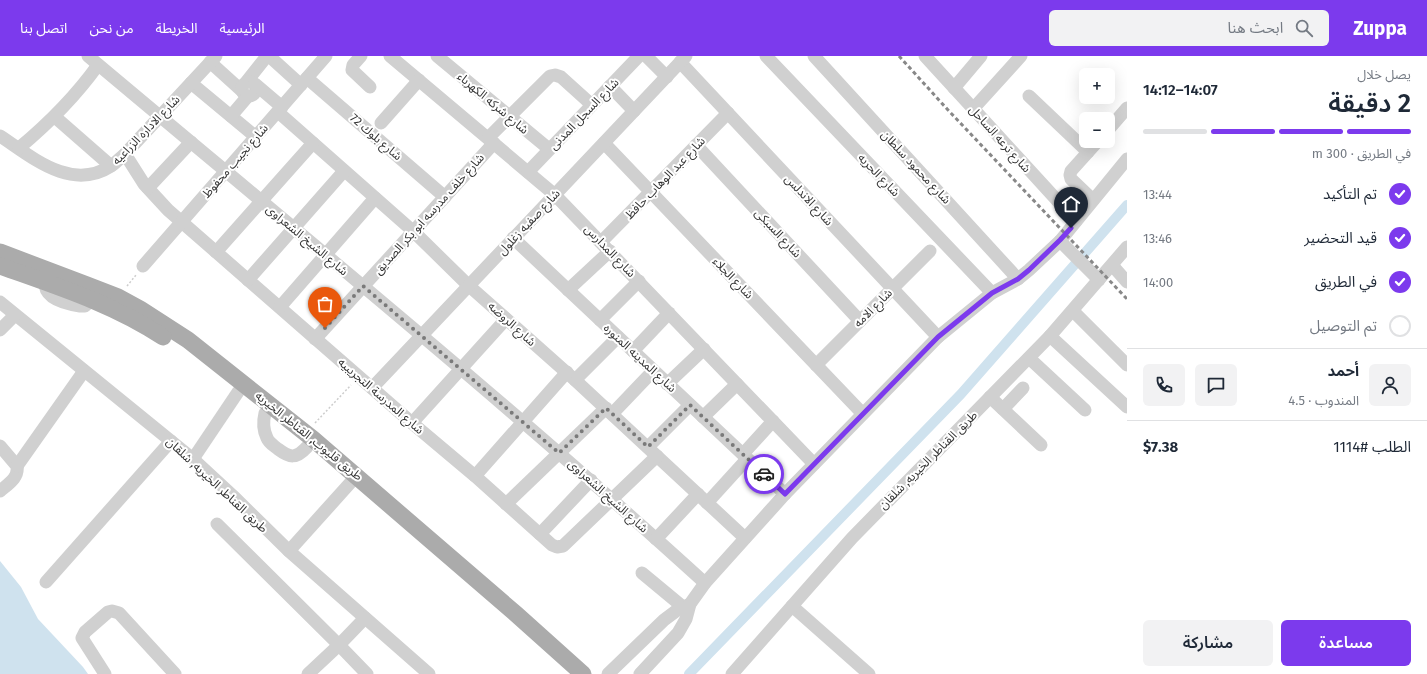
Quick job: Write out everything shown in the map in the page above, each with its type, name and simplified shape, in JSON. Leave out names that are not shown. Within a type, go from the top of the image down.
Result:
[{"type":"main road","name":"طريق قليوب, القناطر الخيريه","points":[[0,252],[91,300],[134,320],[242,388],[265,413],[309,439],[351,482],[569,674]]},
{"type":"main road","name":"طريق قليوب, القناطر الخيريه","points":[[0,266],[47,277],[118,297],[140,309],[188,340],[242,388],[309,439],[510,609],[583,674]]},
{"type":"street","name":"شارع الشيخ الشعراوى","points":[[88,56],[363,286],[591,480],[705,583]]},
{"type":"street","name":"شارع نجيب محفوظ","points":[[143,266],[326,56]]},
{"type":"street","points":[[361,56],[353,65],[352,70],[370,87]]},
{"type":"street","name":"شارع المدارس","points":[[390,56],[491,140],[554,195],[639,281],[814,464]]},
{"type":"street","name":"شارع شركه الكهرباء","points":[[437,56],[549,149]]},
{"type":"street","name":"شارع السجل المدنى","points":[[528,172],[639,56]]},
{"type":"street","points":[[646,56],[666,77]]},
{"type":"street","name":"شارع الحريه","points":[[766,56],[992,293]]},
{"type":"street","name":"شارع محمود سلطان","points":[[814,56],[1018,279]]},
{"type":"street","name":"شارع ترعه الساحل","points":[[925,56],[1076,221]]},
{"type":"street","points":[[954,88],[981,56]]},
{"type":"street","points":[[973,109],[1021,56]]},
{"type":"street","points":[[231,116],[248,88],[275,58]]},
{"type":"street","name":"شارع بلوك 72","points":[[275,58],[445,197]]},
{"type":"street","name":"شارع الروضه","points":[[213,59],[248,88],[280,109],[312,143],[414,232],[468,285],[571,376],[745,538]]},
{"type":"street","name":"شارع الاداره الزراعيه","points":[[0,136],[48,167],[61,173],[75,175],[90,174],[103,170],[111,166],[125,154],[213,59]]},
{"type":"street","name":"شارع صفيه زغلول","points":[[372,388],[683,59]]},
{"type":"street","name":"شارع الاندلس","points":[[683,59],[728,113],[938,337]]},
{"type":"street","points":[[19,148],[55,117],[75,95],[98,65]]},
{"type":"street","name":"شارع خلف مدرسه ابو بكر الصديق","points":[[316,339],[445,197],[510,116],[550,76],[555,75],[561,77],[592,105]]},
{"type":"street","points":[[381,123],[419,80]]},
{"type":"street","points":[[191,83],[256,137]]},
{"type":"street","points":[[610,86],[634,111]]},
{"type":"street","points":[[1029,96],[1088,152]]},
{"type":"street","points":[[1115,122],[1127,108]]},
{"type":"street","name":"شارع عبد الوهاب حافظ","points":[[568,290],[606,247],[651,192],[728,113]]},
{"type":"street","points":[[55,117],[111,166]]},
{"type":"street","points":[[148,188],[191,142]]},
{"type":"street","points":[[216,252],[312,143]]},
{"type":"street","name":"شارع الجلاء","points":[[604,143],[862,413]]},
{"type":"street","name":"شارع السبكى","points":[[696,145],[860,321]]},
{"type":"street","points":[[1092,148],[1071,171],[1070,175],[1071,179],[1093,200]]},
{"type":"street","name":"شارع المدرسة التجريبيه","points":[[125,154],[148,188],[164,206],[554,546],[563,546],[612,499],[690,405]]},
{"type":"street","points":[[608,674],[664,620],[686,605],[785,494],[862,413],[938,337],[992,293],[1018,279],[1063,243],[1076,221],[1127,159]]},
{"type":"street","points":[[248,280],[344,171]]},
{"type":"street","points":[[280,307],[375,198]]},
{"type":"street","name":"شارع المدينه المنوره","points":[[513,238],[785,494]]},
{"type":"street","points":[[1063,243],[1095,276]]},
{"type":"street","name":"طريق القناطر الخيريه, شلقان","points":[[732,674],[852,538],[1050,336],[1073,310],[1095,276],[1112,265],[1127,247]]},
{"type":"street","name":"شارع الامه","points":[[816,365],[930,251]]},
{"type":"street","points":[[1112,265],[1127,282]]},
{"type":"street","points":[[600,320],[639,281]]},
{"type":"street","name":"طريق القناطر الخيريه, شلقان","points":[[0,302],[14,315],[193,459],[289,551],[429,674]]},
{"type":"street","points":[[1073,310],[1127,365]]},
{"type":"street","points":[[633,351],[669,313]]},
{"type":"street","points":[[0,330],[14,315]]},
{"type":"street","points":[[412,423],[506,319]]},
{"type":"street","points":[[1050,336],[1127,407]]},
{"type":"street","points":[[475,476],[523,422],[571,376],[618,337]]},
{"type":"street","points":[[667,384],[704,349]]},
{"type":"street","points":[[1029,358],[1085,410]]},
{"type":"street","points":[[17,466],[84,371]]},
{"type":"street","points":[[506,504],[559,453],[654,371]]},
{"type":"street","points":[[703,417],[737,384]]},
{"type":"street","points":[[193,459],[242,388]]},
{"type":"street","points":[[1003,409],[1023,388]]},
{"type":"street","points":[[990,397],[1041,445]]},
{"type":"street","points":[[656,539],[702,498],[745,456],[773,421]]},
{"type":"street","points":[[46,582],[171,441]]},
{"type":"street","points":[[0,446],[17,466],[18,470],[15,478],[0,491]]},
{"type":"street","points":[[540,534],[591,480]]},
{"type":"street","points":[[289,551],[351,482]]},
{"type":"street","points":[[217,524],[367,674]]},
{"type":"street","points":[[642,573],[686,605]]},
{"type":"street","points":[[640,674],[678,633],[686,620],[686,605]]},
{"type":"street","points":[[792,606],[869,674]]},
{"type":"street","points":[[105,674],[82,638],[85,632],[110,611],[119,613],[175,674]]},
{"type":"street","points":[[308,674],[365,618]]},
{"type":"path","points":[[118,297],[143,266]]},
{"type":"path","points":[[309,439],[359,377]]},
{"type":"water","points":[[0,561],[21,587],[38,619],[88,674],[0,674]]},
{"type":"waterway","points":[[689,674],[961,394],[1127,205]]},
{"type":"railway","points":[[899,56],[948,110],[1127,299]]},
{"type":"way so far","points":[[325,328],[363,286],[559,453],[606,408],[648,447],[690,405],[764,474]]},
{"type":"route","points":[[764,474],[785,494],[862,413],[938,337],[992,293],[1018,279],[1029,270],[1066,235],[1071,228]]}]
